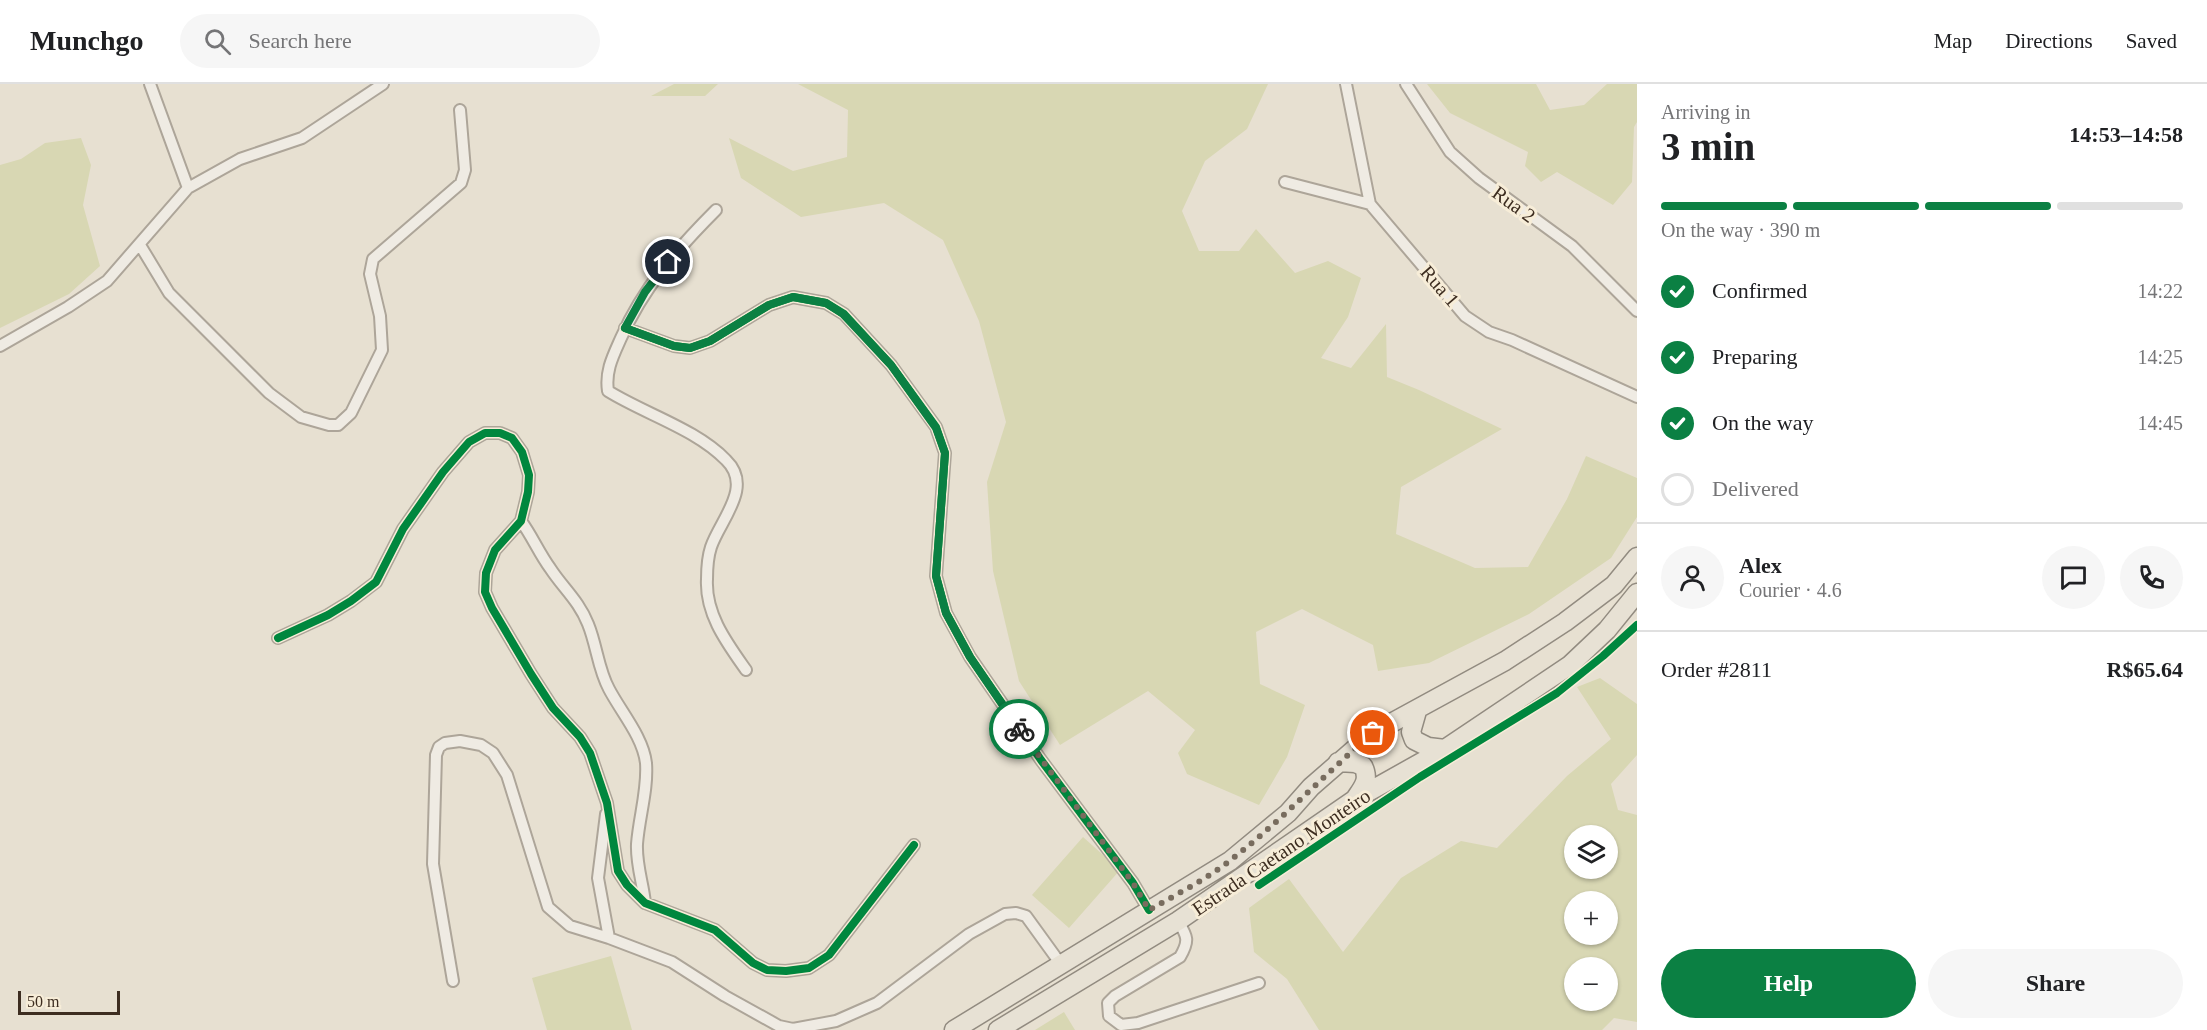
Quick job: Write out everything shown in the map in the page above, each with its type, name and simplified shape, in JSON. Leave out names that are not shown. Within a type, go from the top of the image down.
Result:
[{"type":"main road","name":"Estrada Caetano Monteiro","points":[[954,1030],[1230,861],[1288,813],[1338,762],[1373,733],[1505,661],[1565,622],[1614,585],[1637,557]]},
{"type":"main road","name":"Estrada Caetano Monteiro","points":[[998,1030],[1178,921],[1354,801],[1445,749],[1570,665],[1607,630],[1637,593]]},
{"type":"main road","points":[[1417,711],[1411,732],[1414,740],[1428,747],[1445,749]]},
{"type":"main road","points":[[1338,762],[1355,762],[1363,766],[1367,775],[1366,783],[1354,801]]},
{"type":"street","points":[[150,84],[188,188]]},
{"type":"street","points":[[0,346],[68,307],[107,281],[188,188],[240,159],[302,138],[383,84]]},
{"type":"street","name":"Rua 1","points":[[1346,84],[1370,204],[1466,316],[1489,332],[1512,340],[1637,398]]},
{"type":"street","name":"Rua 2","points":[[1406,84],[1450,152],[1492,189],[1572,246],[1637,311]]},
{"type":"street","points":[[140,245],[169,293],[269,393],[301,417],[328,425],[338,425],[351,413],[382,350],[380,316],[370,274],[373,259],[461,183],[465,170],[460,110]]},
{"type":"street","points":[[1285,182],[1370,204]]},
{"type":"street","points":[[716,210],[679,247],[645,292],[609,364],[607,381],[608,391],[704,441],[728,461],[734,471],[737,487],[732,506],[711,548],[707,581],[710,610],[727,642],[746,670]]},
{"type":"street","points":[[625,328],[674,346],[690,348],[710,341],[769,305],[793,297],[826,303],[843,314],[891,365],[936,428],[945,453],[936,576],[946,613],[970,657],[1041,760],[1133,883],[1149,910]]},
{"type":"street","points":[[278,638],[328,615],[376,582],[403,529],[443,472],[469,442],[485,433],[500,433],[512,438],[522,452],[530,475],[521,521],[495,549],[486,573],[485,592],[531,674],[554,708],[580,737],[590,753],[607,803],[618,871],[627,885],[645,903],[716,930],[753,963],[768,970],[786,971],[809,968],[829,955],[914,845]]},
{"type":"street","points":[[521,521],[550,568],[576,599],[588,624],[601,673],[642,746],[646,762],[645,794],[637,843],[637,869],[643,886],[645,903]]},
{"type":"street","points":[[453,981],[433,864],[436,756],[439,747],[445,742],[460,741],[482,745],[493,753],[507,775],[548,907],[570,926],[672,962],[779,1026],[793,1029],[836,1022],[877,1003],[969,934],[1005,914],[1016,913],[1026,916],[1060,963]]},
{"type":"street","points":[[607,803],[599,854],[598,878],[609,938]]},
{"type":"street","points":[[1178,921],[1187,936],[1186,947],[1180,957],[1115,996],[1108,1003],[1109,1016],[1121,1025],[1138,1023],[1259,984]]},
{"type":"green space","points":[[674,84],[718,84],[705,96],[651,96]]},
{"type":"green space","points":[[798,84],[1268,84],[1247,129],[1205,161],[1182,211],[1199,251],[1239,251],[1256,229],[1295,273],[1328,261],[1361,278],[1348,317],[1321,358],[1351,368],[1386,324],[1387,377],[1502,429],[1401,487],[1396,534],[1475,568],[1528,567],[1567,499],[1586,456],[1637,478],[1637,517],[1611,558],[1529,614],[1429,663],[1378,671],[1373,645],[1302,609],[1256,632],[1260,684],[1305,705],[1287,757],[1259,805],[1187,774],[1178,753],[1195,730],[1148,691],[1060,745],[1019,681],[993,571],[987,482],[1006,422],[979,321],[943,240],[884,203],[801,217],[741,178],[729,138],[793,171],[847,157],[848,110]]},
{"type":"green space","points":[[1427,84],[1536,84],[1550,110],[1584,105],[1607,84],[1637,84],[1637,122],[1634,127],[1632,182],[1613,205],[1557,172],[1541,182],[1525,166],[1528,152],[1450,113]]},
{"type":"green space","points":[[81,138],[91,165],[83,205],[100,266],[69,294],[0,328],[0,165],[21,159],[45,143]]},
{"type":"green space","points":[[1600,678],[1637,704],[1637,755],[1611,784],[1618,810],[1637,815],[1637,1022],[1614,1018],[1602,1030],[1319,1030],[1287,979],[1254,952],[1249,908],[1289,879],[1343,952],[1401,878],[1461,841],[1497,848],[1567,776],[1611,739],[1577,687]]},
{"type":"green space","points":[[1083,837],[1120,870],[1069,928],[1032,895]]},
{"type":"green space","points":[[611,956],[632,1030],[547,1030],[532,978]]},
{"type":"green space","points":[[1064,1012],[1075,1030],[1035,1030]]},
{"type":"cycle path","points":[[625,328],[674,346],[690,348],[710,341],[769,305],[793,297],[826,303],[844,314],[891,365],[936,427],[945,453],[936,576],[946,613],[970,657],[1041,760],[1133,883],[1149,910]]},
{"type":"cycle path","points":[[278,638],[328,615],[376,582],[403,529],[443,472],[469,442],[485,433],[500,433],[512,438],[522,452],[529,475],[528,492],[521,521],[495,550],[486,573],[485,592],[492,608],[553,708],[580,737],[590,753],[607,803],[618,871],[627,885],[645,903],[715,930],[753,963],[767,970],[786,971],[809,968],[829,955],[914,845]]},
{"type":"cycle path","points":[[1259,885],[1420,777],[1557,693],[1637,625]]},
{"type":"way so far","points":[[1019,729],[1133,883],[1149,910],[1230,861],[1288,813],[1311,787],[1373,733]]},
{"type":"route","points":[[668,262],[645,292],[625,328],[674,346],[690,348],[710,341],[769,305],[793,297],[826,303],[843,314],[891,365],[936,428],[945,453],[945,479],[940,509],[936,576],[946,613],[970,657],[1019,729]]}]
